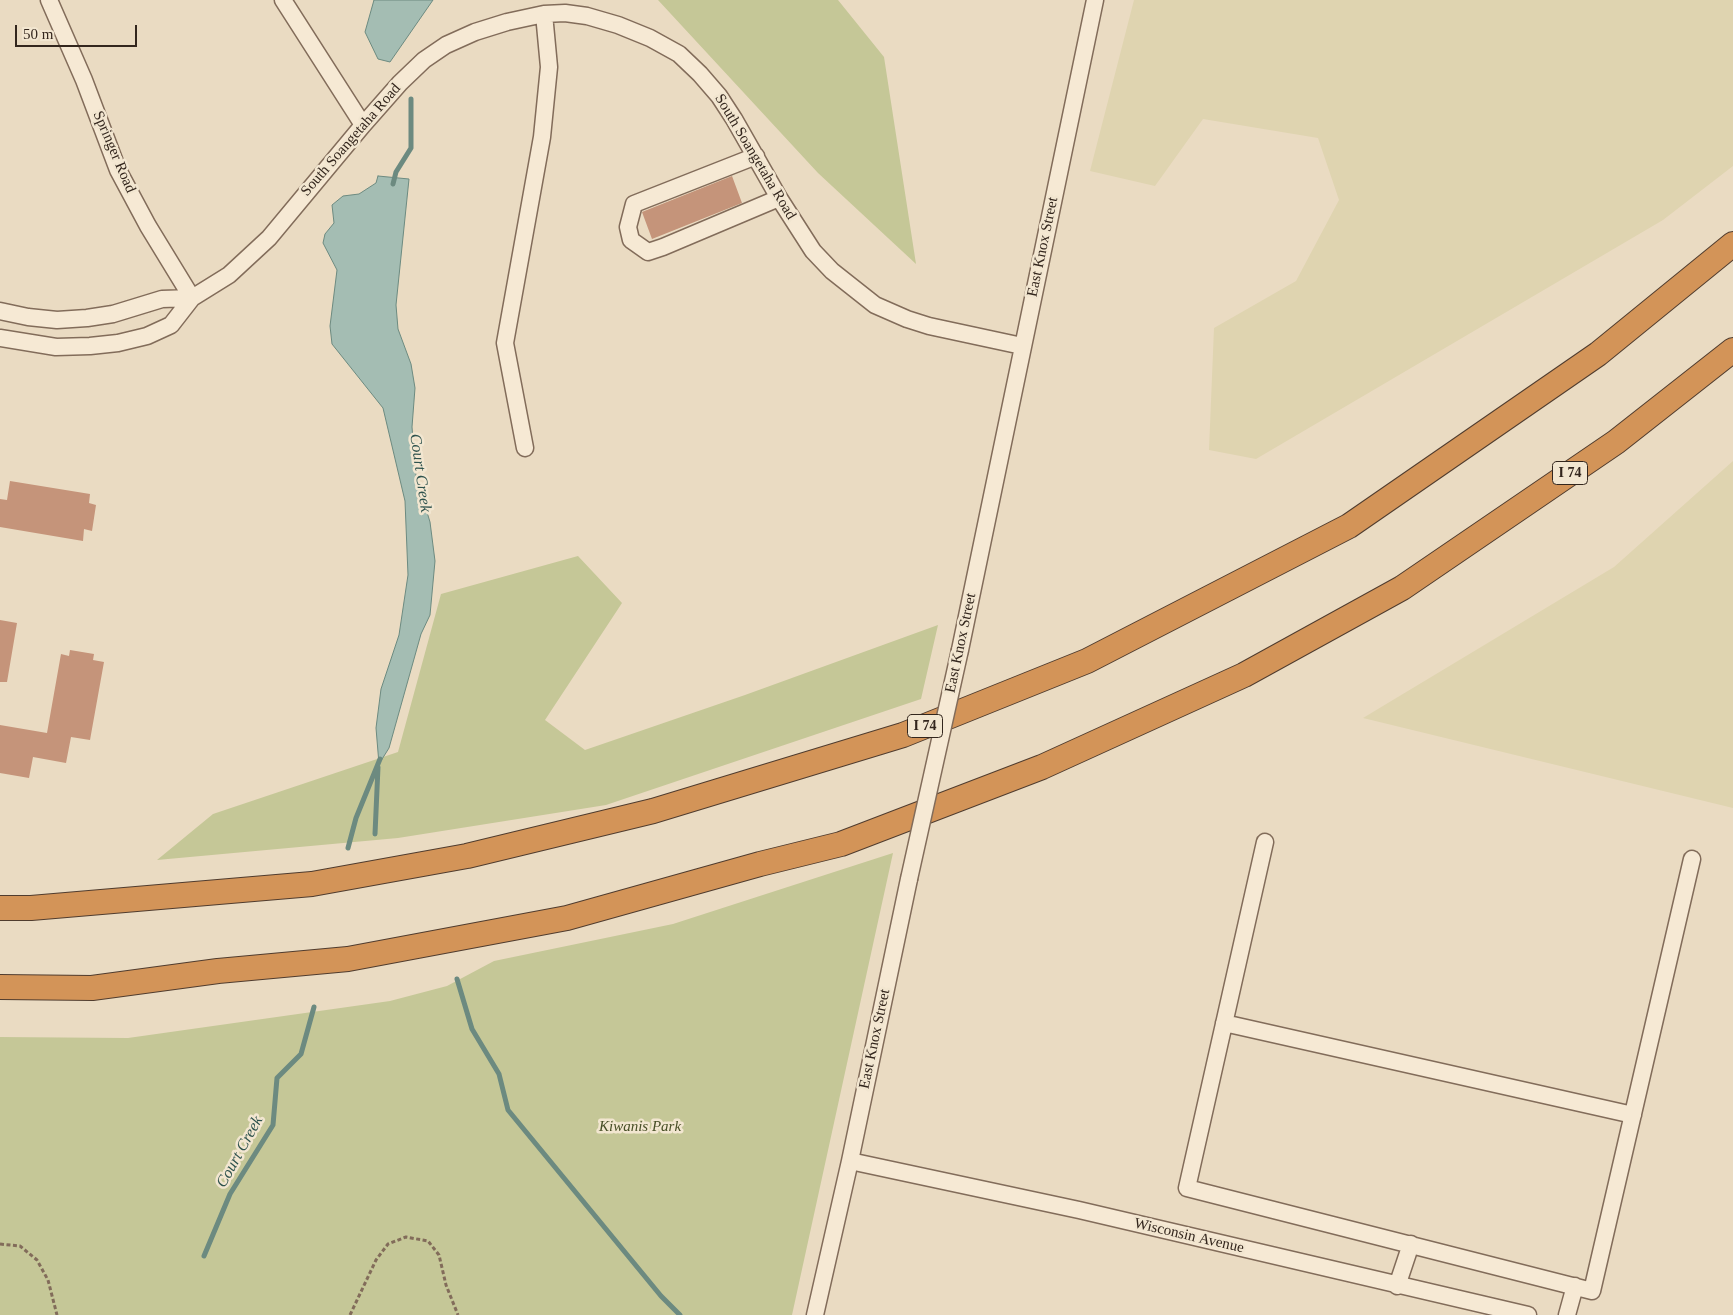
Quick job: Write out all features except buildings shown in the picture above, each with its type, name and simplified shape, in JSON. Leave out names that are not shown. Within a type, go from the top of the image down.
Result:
[{"type":"highway","name":"I 74","points":[[0,908],[31,908],[312,884],[467,856],[652,810],[903,734],[1088,661],[1349,526],[1598,354],[1733,244]]},
{"type":"highway","name":"I 74","points":[[0,987],[92,988],[218,971],[348,959],[567,918],[760,864],[841,844],[1042,767],[1244,675],[1386,597],[1616,442],[1733,350]]},
{"type":"highway","points":[[0,904],[31,908]]},
{"type":"street","name":"Springer Road","points":[[49,0],[84,80],[118,170],[148,226],[192,298]]},
{"type":"street","points":[[283,0],[363,124]]},
{"type":"street","name":"East Knox Street","points":[[815,1315],[960,650],[1095,0]]},
{"type":"street","name":"South Soangetaha Road","points":[[0,338],[56,347],[90,346],[118,343],[147,336],[172,325],[192,298],[229,275],[269,238],[363,124],[418,66],[446,45],[475,32],[507,22],[544,14],[565,13],[602,20],[650,38],[679,54],[719,96],[756,156],[778,198],[813,251],[832,272],[875,305],[929,326],[1022,346]]},
{"type":"street","points":[[525,448],[504,343],[542,137],[549,67],[544,14]]},
{"type":"street","points":[[756,156],[634,204],[628,227],[631,240],[648,252],[663,248],[778,198]]},
{"type":"street","name":"South Soangetaha Road","points":[[0,311],[28,317],[57,320],[87,318],[113,314],[162,299],[192,298]]},
{"type":"street","points":[[1264,842],[1186,1188],[1592,1291],[1692,859]]},
{"type":"street","points":[[1224,1023],[1633,1115]]},
{"type":"street","name":"Wisconsin Avenue","points":[[850,1161],[1088,1212],[1397,1286],[1528,1315]]},
{"type":"street","points":[[1397,1286],[1412,1244]]},
{"type":"street","points":[[1567,1315],[1575,1286]]},
{"type":"path","points":[[350,1315],[376,1260],[388,1244],[406,1236],[428,1241],[439,1255],[446,1286],[458,1315]]},
{"type":"path","points":[[0,1244],[20,1246],[37,1260],[48,1280],[57,1315]]},
{"type":"shaded area","points":[[374,0],[433,0],[390,62],[378,59],[365,32]]},
{"type":"shaded area","points":[[1134,0],[1733,0],[1733,166],[1663,220],[1256,459],[1209,450],[1214,328],[1296,281],[1339,200],[1318,138],[1203,119],[1155,186],[1090,171]]},
{"type":"shaded area","points":[[378,176],[409,179],[396,305],[398,329],[411,364],[415,388],[412,427],[416,476],[430,522],[435,561],[430,615],[421,634],[389,748],[379,764],[376,728],[381,689],[399,635],[408,575],[405,501],[383,408],[332,344],[330,326],[337,270],[323,243],[325,234],[334,223],[332,205],[343,196],[359,194],[376,183]]},
{"type":"shaded area","points":[[1733,461],[1733,808],[1363,718],[1614,567]]},
{"type":"green space","points":[[658,0],[838,0],[884,57],[916,264],[818,173]]},
{"type":"green space","points":[[578,556],[622,603],[545,720],[585,750],[745,695],[938,625],[921,699],[606,805],[398,838],[157,860],[213,814],[398,752],[441,594]]},
{"type":"green space","name":"Kiwanis Park","points":[[893,853],[792,1315],[0,1315],[0,1037],[128,1038],[390,1001],[447,986],[494,961],[673,924]]},
{"type":"waterway","name":"Court Creek","points":[[393,184],[396,172],[411,148],[411,99]]},
{"type":"waterway","name":"Court Creek","points":[[348,848],[356,818],[380,759]]},
{"type":"waterway","points":[[375,834],[378,767]]},
{"type":"waterway","points":[[457,979],[472,1029],[499,1074],[508,1110],[661,1296],[680,1315]]},
{"type":"waterway","name":"Court Creek","points":[[204,1256],[230,1194],[273,1125],[277,1078],[301,1054],[314,1007]]}]
